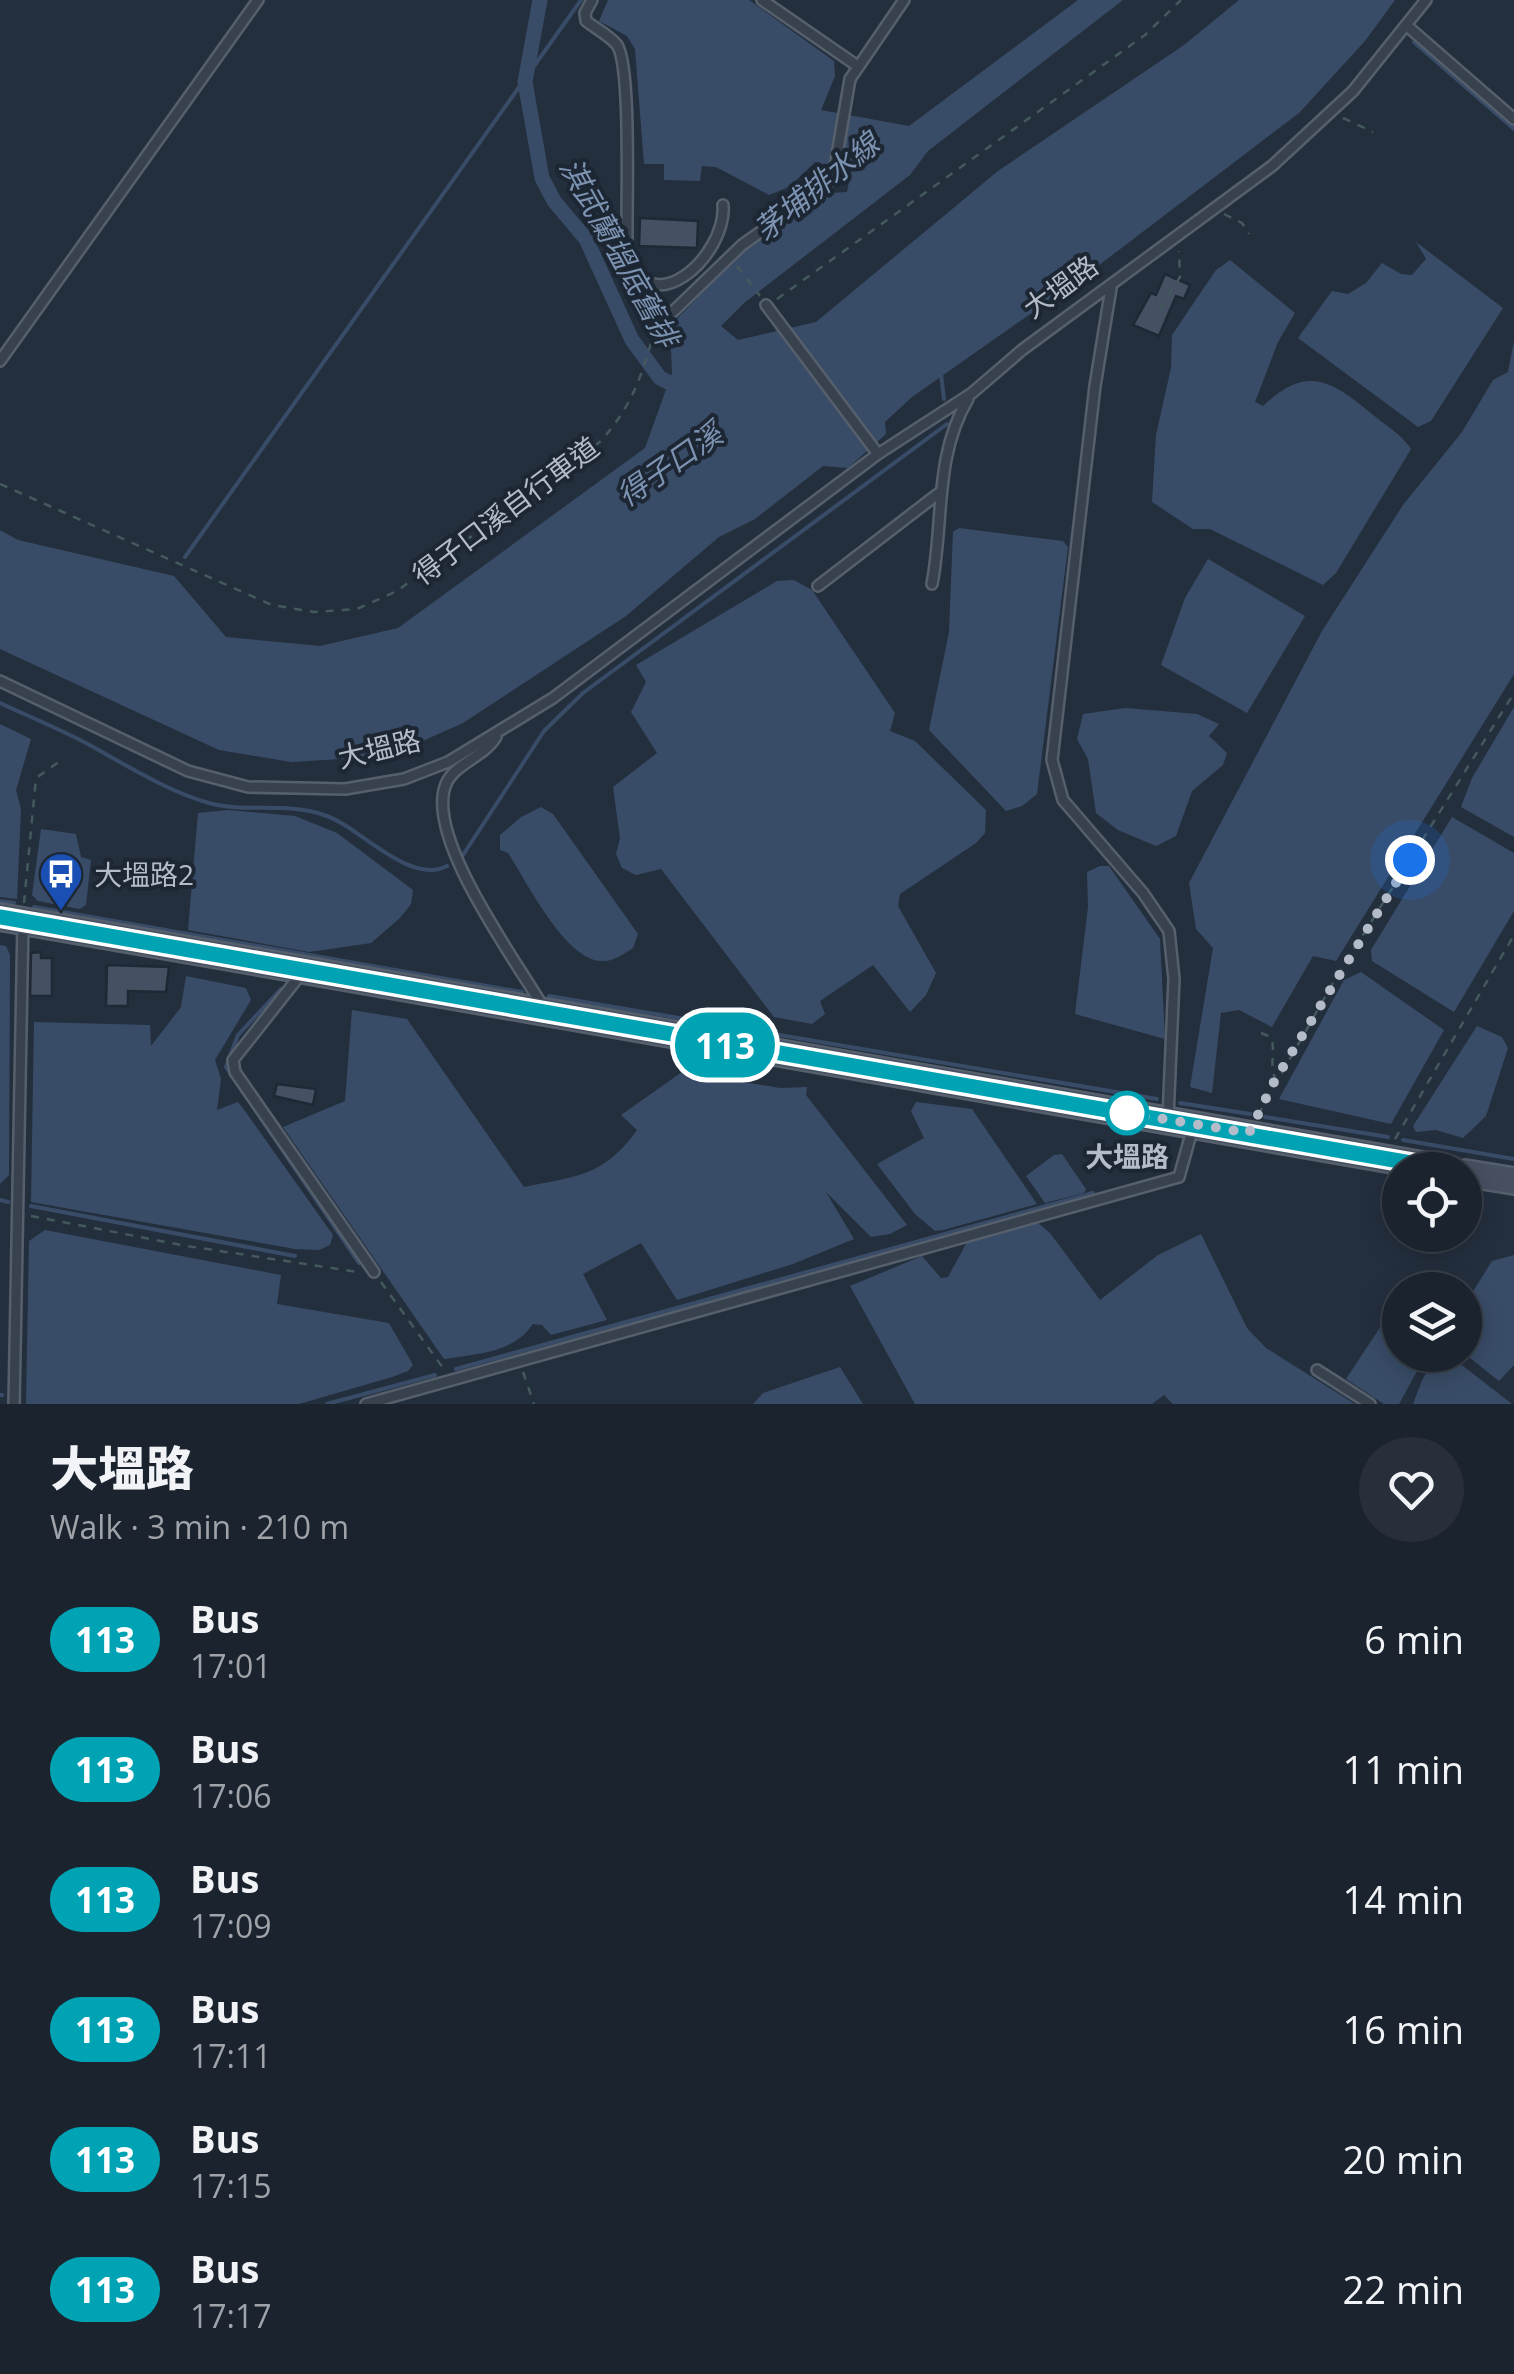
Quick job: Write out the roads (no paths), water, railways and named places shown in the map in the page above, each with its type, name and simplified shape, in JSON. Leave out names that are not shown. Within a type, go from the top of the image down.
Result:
[{"type":"street","points":[[12,919],[1382,1158]]},
{"type":"street","points":[[1482,1176],[1514,1182]]},
{"type":"lane","points":[[0,361],[258,0]]},
{"type":"lane","points":[[592,0],[585,13],[586,21],[616,43],[621,53],[626,102],[627,250],[632,267],[646,282],[659,285],[684,277],[707,255],[722,225],[724,205]]},
{"type":"lane","points":[[762,0],[856,65]]},
{"type":"lane","points":[[655,329],[754,235],[825,186],[834,172],[856,65],[904,0]]},
{"type":"lane","name":"大塭路","points":[[0,682],[188,770],[248,786],[344,789],[404,779],[448,762],[553,698],[878,454],[972,392],[1022,350],[1272,166],[1331,113],[1426,0]]},
{"type":"lane","points":[[1406,25],[1514,119]]},
{"type":"lane","points":[[366,1404],[1180,1177],[1181,1122],[1169,931],[1143,893],[1064,800],[1052,760],[1095,386],[1111,288]]},
{"type":"lane","points":[[766,304],[878,454]]},
{"type":"lane","points":[[932,584],[946,453],[972,392]]},
{"type":"lane","points":[[818,586],[939,493]]},
{"type":"lane","points":[[497,735],[490,747],[447,779],[442,795],[466,884],[547,1014]]},
{"type":"lane","points":[[12,919],[20,1214],[14,1404]]},
{"type":"lane","points":[[303,972],[244,1042],[233,1060],[235,1072],[374,1272]]},
{"type":"lane","points":[[1317,1370],[1370,1404]]},
{"type":"water","name":"得子口溪","points":[[608,0],[749,0],[834,61],[835,76],[821,110],[909,126],[1078,0],[1123,0],[928,151],[910,175],[744,303],[721,326],[738,340],[816,322],[998,171],[1184,45],[1239,0],[1395,0],[1365,41],[1299,113],[1090,272],[912,397],[885,422],[886,434],[848,468],[823,466],[755,519],[719,537],[626,616],[463,723],[389,756],[291,762],[219,750],[0,649],[0,530],[18,540],[174,576],[226,637],[320,646],[398,628],[645,448],[672,373],[670,326],[750,244],[832,193],[847,192],[851,171],[815,162],[789,187],[769,195],[716,167],[702,166],[700,181],[664,180],[664,164],[644,164],[635,49],[627,36],[599,21]]},
{"type":"water","points":[[1416,242],[1503,308],[1431,421],[1418,427],[1298,338],[1332,291],[1348,294],[1366,283],[1382,263],[1401,274],[1412,275],[1426,259]]},
{"type":"water","points":[[1230,260],[1295,313],[1278,342],[1255,402],[1263,406],[1295,384],[1322,382],[1348,395],[1411,449],[1336,573],[1323,585],[1210,529],[1193,529],[1152,502],[1156,435],[1171,368],[1172,335],[1216,270]]},
{"type":"water","points":[[1514,341],[1514,674],[1336,961],[1313,956],[1272,1027],[1239,1010],[1221,1013],[1212,1093],[1190,1087],[1213,948],[1196,929],[1189,883],[1322,631],[1403,505],[1462,432],[1493,380],[1508,372]]},
{"type":"water","points":[[959,528],[1063,541],[1068,547],[1037,794],[1022,806],[1006,811],[929,730],[949,632],[953,532]]},
{"type":"water","points":[[1208,559],[1305,616],[1247,713],[1161,665],[1185,598]]},
{"type":"water","points":[[794,580],[812,590],[895,713],[890,731],[915,741],[986,810],[985,833],[976,843],[900,894],[898,906],[936,973],[926,995],[910,1012],[873,965],[820,1001],[825,1014],[812,1024],[774,1017],[661,869],[636,875],[622,868],[616,854],[620,838],[613,787],[657,753],[631,712],[646,682],[636,665],[777,581]]},
{"type":"water","points":[[1514,707],[1514,837],[1461,807],[1472,778]]},
{"type":"water","points":[[1125,708],[1197,714],[1219,724],[1209,736],[1227,753],[1223,765],[1192,791],[1176,836],[1156,846],[1118,830],[1096,813],[1088,759],[1077,739],[1083,714]]},
{"type":"water","points":[[0,724],[31,739],[16,790],[21,809],[17,899],[0,897]]},
{"type":"water","points":[[541,807],[553,814],[638,934],[633,948],[612,960],[590,958],[562,936],[508,853],[500,850],[500,835],[521,817]]},
{"type":"water","points":[[228,810],[295,816],[337,833],[413,890],[411,904],[371,943],[309,952],[188,930],[198,813]]},
{"type":"water","points":[[1452,817],[1514,853],[1514,911],[1454,1012],[1372,961],[1371,950]]},
{"type":"water","points":[[41,829],[76,834],[81,857],[91,860],[86,905],[80,909],[38,901],[32,895]]},
{"type":"water","points":[[1109,866],[1160,939],[1165,1039],[1075,1014],[1088,907],[1087,872]]},
{"type":"water","points":[[0,945],[6,946],[10,955],[9,1175],[0,1184]]},
{"type":"water","points":[[1361,972],[1444,1030],[1391,1124],[1279,1099],[1344,980]]},
{"type":"water","points":[[186,976],[246,988],[251,1000],[215,1060],[221,1079],[217,1110],[238,1102],[333,1235],[330,1245],[319,1250],[295,1249],[31,1202],[34,1022],[150,1025],[151,1046],[181,1007]]},
{"type":"water","points":[[352,1010],[407,1019],[524,1187],[600,1166],[637,1130],[621,1115],[682,1072],[780,1088],[807,1087],[806,1095],[907,1225],[890,1234],[871,1237],[826,1192],[854,1239],[793,1264],[677,1300],[641,1243],[583,1274],[607,1320],[551,1335],[542,1325],[533,1324],[505,1347],[444,1359],[283,1127],[345,1101]]},
{"type":"water","points":[[1477,1026],[1502,1037],[1508,1048],[1486,1116],[1463,1138],[1436,1130],[1416,1132],[1413,1126]]},
{"type":"water","points":[[916,1102],[972,1109],[1037,1204],[935,1231],[915,1214],[877,1164],[924,1138],[911,1111]]},
{"type":"water","points":[[1062,1154],[1086,1189],[1084,1193],[1045,1203],[1026,1176],[1054,1155]]},
{"type":"water","points":[[1038,1223],[1050,1233],[1100,1300],[1158,1255],[1201,1234],[1247,1328],[1266,1348],[1355,1404],[1173,1404],[1164,1395],[1152,1404],[915,1404],[850,1286],[922,1256],[941,1278],[948,1277],[967,1242]]},
{"type":"water","points":[[45,1230],[281,1275],[277,1304],[389,1323],[413,1365],[392,1377],[299,1404],[26,1404],[29,1241]]},
{"type":"water","points":[[1514,1255],[1514,1365],[1499,1381],[1482,1368],[1482,1277],[1492,1261]]},
{"type":"water","points":[[1382,1324],[1382,1372],[1417,1372],[1399,1404],[1384,1404],[1346,1379]]},
{"type":"water","points":[[840,1367],[863,1404],[753,1404],[763,1393]]},
{"type":"water","points":[[1427,1372],[1471,1372],[1512,1404],[1413,1404]]},
{"type":"waterway","name":"淇武蘭塭底舊排","points":[[540,0],[525,82],[542,178],[554,201],[586,239],[632,340],[660,378],[684,390]]},
{"type":"waterway","points":[[185,557],[581,0]]},
{"type":"waterway","points":[[1414,42],[1514,129]]},
{"type":"waterway","name":"茅埔排水線","points":[[691,336],[689,393],[693,412]]},
{"type":"waterway","points":[[941,374],[944,399]]},
{"type":"waterway","points":[[463,855],[544,731],[583,693],[947,424]]},
{"type":"waterway","points":[[0,703],[192,798],[223,806],[310,811],[337,821],[417,868],[447,866]]},
{"type":"waterway","points":[[0,901],[14,903]]},
{"type":"waterway","points":[[34,907],[522,992]]},
{"type":"waterway","points":[[281,989],[238,1035],[226,1067],[359,1263]]},
{"type":"waterway","points":[[549,996],[1157,1099]]},
{"type":"waterway","points":[[1180,1103],[1250,1114]]},
{"type":"waterway","points":[[1265,1117],[1388,1137]]},
{"type":"waterway","points":[[1403,1140],[1514,1159]]},
{"type":"waterway","points":[[456,1369],[1093,1193]]},
{"type":"waterway","points":[[0,1200],[8,1202]]},
{"type":"waterway","points":[[31,1206],[295,1256]]},
{"type":"waterway","points":[[327,1404],[435,1375]]},
{"type":"place","name":"大塭路2","points":[[61,912]]},
{"type":"place","name":"大塭路","points":[[1127,1113]]}]
